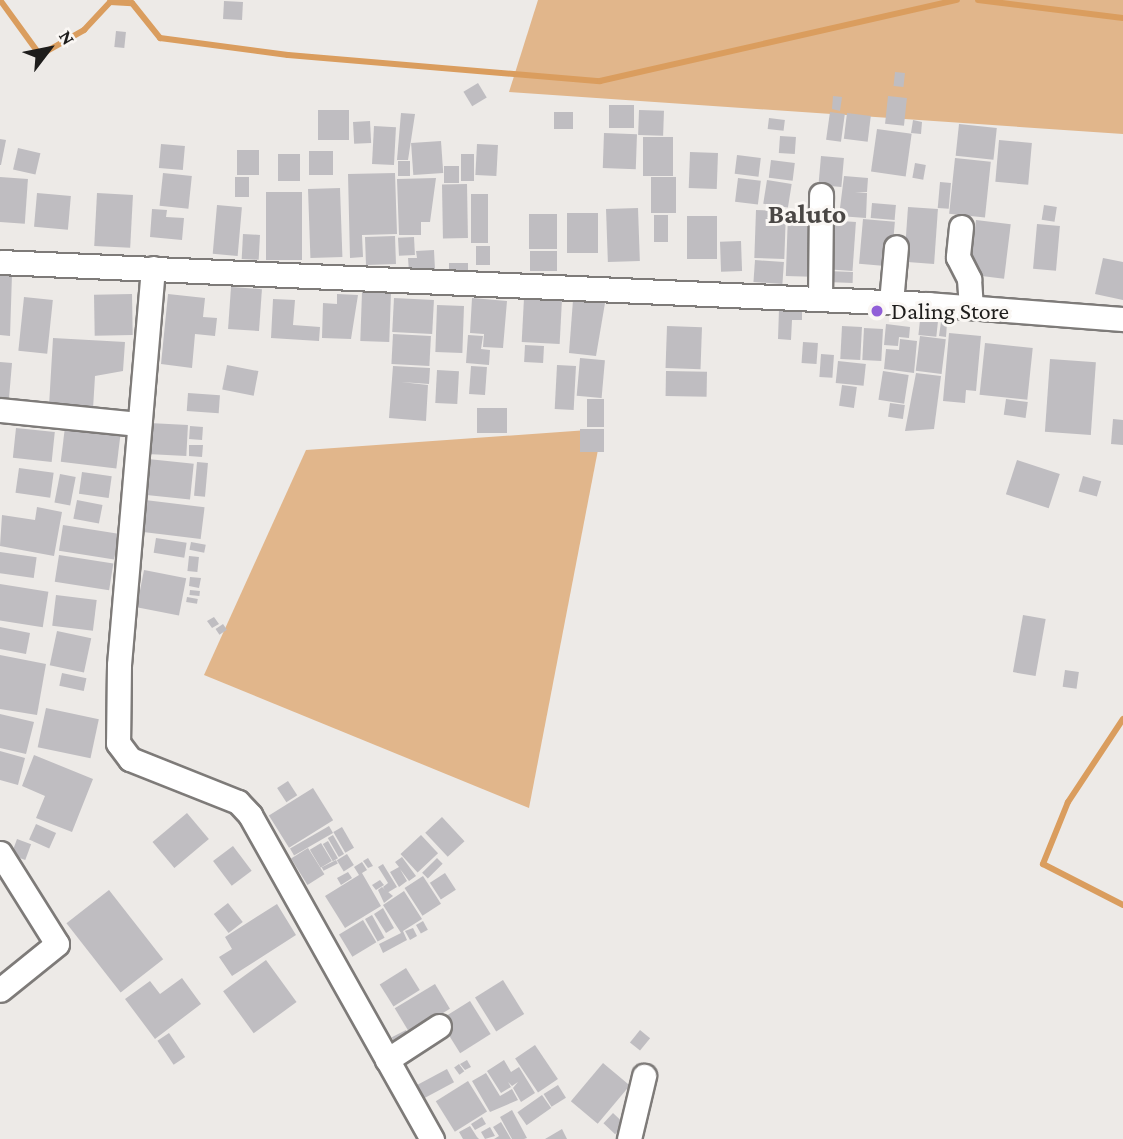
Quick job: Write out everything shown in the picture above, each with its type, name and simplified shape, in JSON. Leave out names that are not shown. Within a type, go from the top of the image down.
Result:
[{"type":"street","points":[[820,299],[821,195]]},
{"type":"street","points":[[961,227],[958,257],[969,279],[971,307]]},
{"type":"street","points":[[891,302],[896,247]]},
{"type":"street","points":[[0,262],[891,302],[1123,319]]},
{"type":"street","points":[[153,268],[118,665],[118,743],[130,759],[243,806],[432,1139]]},
{"type":"street","points":[[1,415],[139,424]]},
{"type":"street","points":[[0,853],[57,944],[0,990]]},
{"type":"street","points":[[387,1060],[439,1026]]},
{"type":"street","points":[[629,1139],[644,1076]]},
{"type":"shaded area","points":[[538,0],[1123,0],[1123,134],[509,92]]},
{"type":"shaded area","points":[[602,429],[529,808],[204,675],[306,450]]},
{"type":"building","points":[[224,1],[243,2],[242,20],[223,19]]},
{"type":"building","points":[[116,31],[126,32],[124,48],[114,47]]},
{"type":"building","points":[[895,72],[905,73],[903,87],[894,86]]},
{"type":"building","points":[[478,83],[487,98],[472,106],[463,92]]},
{"type":"building","points":[[833,96],[842,97],[840,111],[832,109]]},
{"type":"building","points":[[888,96],[907,98],[904,126],[885,124]]},
{"type":"building","points":[[609,105],[634,105],[634,128],[609,128]]},
{"type":"building","points":[[318,110],[349,110],[349,140],[318,140]]},
{"type":"building","points":[[639,110],[664,111],[663,136],[638,135]]},
{"type":"building","points":[[554,112],[573,112],[573,129],[554,129]]},
{"type":"building","points":[[830,112],[845,114],[841,142],[826,140]]},
{"type":"building","points":[[401,113],[415,114],[408,160],[397,160]]},
{"type":"building","points":[[847,113],[871,116],[868,142],[844,139]]},
{"type":"building","points":[[769,118],[785,120],[784,131],[768,129]]},
{"type":"building","points":[[913,120],[922,122],[921,134],[911,133]]},
{"type":"building","points":[[370,121],[371,143],[354,144],[353,122]]},
{"type":"building","points":[[959,124],[997,128],[993,160],[956,156]]},
{"type":"building","points":[[374,126],[396,127],[394,165],[372,164]]},
{"type":"building","points":[[877,129],[912,134],[906,176],[871,172]]},
{"type":"building","points":[[604,133],[637,134],[636,169],[603,168]]},
{"type":"building","points":[[780,136],[796,137],[795,154],[779,153]]},
{"type":"building","points":[[643,137],[673,137],[673,176],[643,176]]},
{"type":"building","points":[[0,139],[6,140],[1,165],[0,165]]},
{"type":"building","points":[[999,140],[1032,143],[1028,185],[995,182]]},
{"type":"building","points":[[441,141],[443,173],[413,175],[411,143]]},
{"type":"building","points":[[161,144],[185,146],[183,170],[159,168]]},
{"type":"building","points":[[477,144],[498,145],[496,176],[475,175]]},
{"type":"building","points":[[18,148],[40,153],[35,175],[13,169]]},
{"type":"building","points":[[237,150],[259,150],[259,175],[237,175]]},
{"type":"building","points":[[309,151],[333,151],[333,175],[309,175]]},
{"type":"building","points":[[690,152],[718,153],[717,189],[689,188]]},
{"type":"building","points":[[278,154],[300,154],[300,181],[278,181]]},
{"type":"building","points":[[461,154],[474,154],[474,181],[461,181]]},
{"type":"building","points":[[737,155],[761,158],[759,177],[735,174]]},
{"type":"building","points":[[821,156],[844,158],[841,187],[818,185]]},
{"type":"building","points":[[955,158],[991,162],[985,217],[949,214]]},
{"type":"building","points":[[771,160],[795,163],[793,181],[769,178]]},
{"type":"building","points":[[398,161],[410,161],[410,176],[398,176]]},
{"type":"building","points":[[915,163],[926,165],[923,180],[912,178]]},
{"type":"building","points":[[444,166],[459,166],[459,183],[444,183]]},
{"type":"building","points":[[163,173],[192,176],[188,209],[160,206]]},
{"type":"building","points":[[395,173],[397,234],[362,235],[363,257],[350,258],[348,174]]},
{"type":"building","points":[[844,176],[868,178],[867,192],[855,193],[867,193],[866,218],[839,216]]},
{"type":"building","points":[[0,177],[28,179],[25,224],[0,222]]},
{"type":"building","points":[[235,177],[249,177],[249,197],[235,197]]},
{"type":"building","points":[[651,177],[676,177],[676,213],[651,213]]},
{"type":"building","points":[[436,178],[430,222],[421,222],[421,235],[399,235],[397,179]]},
{"type":"building","points":[[738,178],[761,181],[758,205],[735,202]]},
{"type":"building","points":[[767,180],[792,184],[788,208],[763,204]]},
{"type":"building","points":[[940,182],[951,183],[949,209],[938,208]]},
{"type":"building","points":[[442,184],[467,184],[468,238],[443,238]]},
{"type":"building","points":[[340,188],[342,257],[310,258],[308,189]]},
{"type":"building","points":[[266,192],[302,192],[302,260],[266,260]]},
{"type":"building","points":[[37,193],[71,196],[68,230],[34,227]]},
{"type":"building","points":[[97,193],[133,195],[130,248],[94,246]]},
{"type":"building","points":[[471,194],[488,194],[488,243],[471,243]]},
{"type":"building","points":[[872,203],[896,205],[895,220],[871,218]]},
{"type":"building","points":[[217,205],[242,207],[238,256],[213,254]]},
{"type":"building","points":[[1044,205],[1057,207],[1054,222],[1042,220]]},
{"type":"building","points":[[908,207],[938,209],[934,264],[904,262]]},
{"type":"building","points":[[638,208],[640,261],[608,262],[606,209]]},
{"type":"building","points":[[152,209],[167,210],[166,217],[184,218],[182,240],[150,237]]},
{"type":"building","points":[[756,210],[786,211],[784,259],[754,258]]},
{"type":"building","points":[[567,213],[598,213],[598,253],[567,253]]},
{"type":"building","points":[[529,214],[557,214],[557,249],[529,249]]},
{"type":"building","points":[[788,214],[813,215],[811,277],[786,276]]},
{"type":"building","points":[[654,215],[668,215],[668,242],[654,242]]},
{"type":"building","points":[[687,216],[717,216],[717,259],[687,259]]},
{"type":"building","points":[[863,219],[895,222],[891,267],[859,264]]},
{"type":"building","points":[[827,220],[856,222],[853,271],[824,269]]},
{"type":"building","points":[[976,220],[1011,224],[1004,279],[969,275]]},
{"type":"building","points":[[1037,224],[1060,226],[1056,271],[1033,269]]},
{"type":"building","points":[[243,234],[260,235],[259,260],[242,259]]},
{"type":"building","points":[[395,236],[396,264],[366,265],[365,237]]},
{"type":"building","points":[[414,237],[415,255],[399,256],[398,238]]},
{"type":"building","points":[[741,241],[742,271],[721,272],[720,242]]},
{"type":"building","points":[[476,246],[490,246],[490,265],[476,265]]},
{"type":"building","points":[[434,250],[435,270],[409,272],[408,258],[417,258],[416,251]]},
{"type":"building","points":[[530,251],[557,251],[557,271],[530,271]]},
{"type":"building","points":[[1103,258],[1123,262],[1123,300],[1095,294]]},
{"type":"building","points":[[755,260],[784,262],[782,284],[753,282]]},
{"type":"building","points":[[449,263],[468,263],[468,278],[449,278]]},
{"type":"building","points":[[827,271],[853,272],[853,283],[827,282]]},
{"type":"building","points":[[0,274],[12,274],[10,336],[0,335]]},
{"type":"building","points":[[231,287],[262,289],[259,331],[228,329]]},
{"type":"building","points":[[362,292],[391,293],[389,342],[360,341]]},
{"type":"building","points":[[132,294],[133,335],[95,336],[94,295]]},
{"type":"building","points":[[168,294],[205,298],[203,317],[217,318],[215,336],[195,334],[192,368],[161,364]]},
{"type":"building","points":[[337,294],[358,295],[351,339],[322,338],[323,303],[337,304]]},
{"type":"building","points":[[24,297],[53,300],[47,354],[18,351]]},
{"type":"building","points":[[394,298],[434,300],[432,334],[392,332]]},
{"type":"building","points":[[472,298],[507,301],[503,348],[483,347],[484,334],[470,333]]},
{"type":"building","points":[[524,298],[562,300],[560,344],[522,342]]},
{"type":"building","points":[[273,299],[295,300],[293,325],[320,327],[319,341],[271,338]]},
{"type":"building","points":[[573,300],[605,303],[596,356],[569,353]]},
{"type":"building","points":[[437,305],[464,306],[462,353],[435,352]]},
{"type":"building","points":[[779,309],[802,310],[802,320],[792,320],[791,340],[778,339]]},
{"type":"building","points":[[920,320],[938,322],[936,337],[918,335]]},
{"type":"building","points":[[941,322],[947,323],[946,337],[939,336]]},
{"type":"building","points":[[886,324],[910,327],[909,338],[899,337],[898,346],[884,345]]},
{"type":"building","points":[[667,326],[702,327],[701,369],[666,368]]},
{"type":"building","points":[[842,326],[862,327],[860,360],[840,359]]},
{"type":"building","points":[[864,328],[883,329],[881,361],[862,360]]},
{"type":"building","points":[[949,333],[981,336],[976,391],[966,390],[965,403],[943,401]]},
{"type":"building","points":[[393,334],[431,336],[429,366],[391,364]]},
{"type":"building","points":[[468,335],[483,336],[481,349],[490,350],[489,365],[466,363]]},
{"type":"building","points":[[920,336],[946,339],[942,374],[916,371]]},
{"type":"building","points":[[53,338],[125,342],[123,371],[95,376],[93,409],[49,406]]},
{"type":"building","points":[[900,339],[917,341],[914,373],[884,369],[886,349],[899,350]]},
{"type":"building","points":[[803,342],[818,343],[816,364],[802,363]]},
{"type":"building","points":[[985,343],[1033,348],[1027,400],[980,395]]},
{"type":"building","points":[[525,345],[544,346],[543,363],[524,362]]},
{"type":"building","points":[[821,354],[834,355],[832,378],[819,377]]},
{"type":"building","points":[[580,358],[605,360],[602,398],[577,396]]},
{"type":"building","points":[[1050,359],[1096,362],[1091,435],[1045,432]]},
{"type":"building","points":[[838,361],[866,364],[864,386],[836,383]]},
{"type":"building","points":[[0,362],[12,363],[9,398],[0,397]]},
{"type":"building","points":[[227,365],[258,371],[254,396],[222,390]]},
{"type":"building","points":[[557,365],[576,366],[574,410],[555,409]]},
{"type":"building","points":[[393,366],[430,368],[429,384],[401,382],[428,385],[426,421],[389,418]]},
{"type":"building","points":[[471,366],[487,367],[485,395],[469,394]]},
{"type":"building","points":[[437,370],[459,371],[457,404],[435,403]]},
{"type":"building","points":[[666,371],[707,372],[707,397],[666,396]]},
{"type":"building","points":[[883,371],[909,375],[904,404],[878,400]]},
{"type":"building","points":[[916,373],[941,376],[934,429],[905,431]]},
{"type":"building","points":[[842,385],[857,387],[854,408],[839,406]]},
{"type":"building","points":[[188,393],[220,395],[219,413],[187,411]]},
{"type":"building","points":[[587,399],[604,399],[604,427],[587,427]]},
{"type":"building","points":[[1006,399],[1028,402],[1026,418],[1004,415]]},
{"type":"building","points":[[890,403],[905,405],[903,419],[888,417]]},
{"type":"building","points":[[477,408],[507,408],[507,433],[477,433]]},
{"type":"building","points":[[1113,419],[1123,420],[1123,445],[1111,444]]},
{"type":"building","points":[[149,423],[188,425],[186,456],[147,454]]},
{"type":"building","points":[[190,426],[203,427],[202,440],[189,439]]},
{"type":"building","points":[[65,427],[121,434],[116,469],[61,462]]},
{"type":"building","points":[[16,428],[55,432],[52,462],[13,458]]},
{"type":"building","points":[[580,429],[604,429],[604,452],[580,452]]},
{"type":"building","points":[[189,445],[203,445],[202,457],[189,456]]},
{"type":"building","points":[[148,459],[194,464],[190,500],[144,495]]},
{"type":"building","points":[[1017,460],[1060,474],[1049,508],[1006,494]]},
{"type":"building","points":[[197,462],[208,463],[205,497],[194,496]]},
{"type":"building","points":[[19,468],[54,473],[50,498],[16,493]]},
{"type":"building","points":[[82,472],[112,476],[109,498],[79,494]]},
{"type":"building","points":[[60,474],[76,477],[70,506],[54,502]]},
{"type":"building","points":[[1083,476],[1101,481],[1097,497],[1079,491]]},
{"type":"building","points":[[77,500],[103,505],[99,524],[73,519]]},
{"type":"building","points":[[145,500],[205,507],[201,539],[141,532]]},
{"type":"building","points":[[37,507],[62,512],[54,556],[0,546],[2,515],[35,520]]},
{"type":"building","points":[[63,525],[118,534],[114,559],[59,551]]},
{"type":"building","points":[[156,538],[187,543],[184,558],[154,553]]},
{"type":"building","points":[[191,542],[206,545],[204,553],[189,550]]},
{"type":"building","points":[[0,552],[37,557],[34,578],[0,573]]},
{"type":"building","points":[[59,555],[113,564],[109,590],[55,582]]},
{"type":"building","points":[[189,556],[199,557],[197,572],[187,571]]},
{"type":"building","points":[[144,570],[186,578],[179,616],[137,607]]},
{"type":"building","points":[[190,577],[201,578],[199,588],[189,586]]},
{"type":"building","points":[[0,584],[48,592],[43,627],[0,620]]},
{"type":"building","points":[[190,590],[200,591],[199,596],[189,595]]},
{"type":"building","points":[[56,595],[97,600],[93,631],[52,626]]},
{"type":"building","points":[[187,597],[198,599],[197,604],[186,602]]},
{"type":"building","points":[[1023,615],[1046,619],[1036,676],[1013,672]]},
{"type":"building","points":[[214,617],[219,624],[212,628],[207,621]]},
{"type":"building","points":[[223,624],[227,630],[219,635],[216,629]]},
{"type":"building","points":[[0,627],[30,633],[26,654],[0,649]]},
{"type":"building","points":[[57,631],[91,638],[84,673],[50,665]]},
{"type":"building","points":[[0,655],[46,664],[37,715],[0,709]]},
{"type":"building","points":[[1065,670],[1079,672],[1076,689],[1063,687]]},
{"type":"building","points":[[62,673],[86,678],[84,691],[59,686]]},
{"type":"building","points":[[46,708],[99,719],[91,758],[38,747]]},
{"type":"building","points":[[0,714],[34,722],[26,754],[0,748]]},
{"type":"building","points":[[0,751],[25,758],[18,785],[0,780]]},
{"type":"building","points":[[34,755],[93,779],[72,832],[36,818],[45,796],[22,786]]},
{"type":"building","points":[[288,781],[297,795],[286,802],[277,788]]},
{"type":"building","points":[[313,788],[333,820],[289,848],[269,816]]},
{"type":"building","points":[[187,813],[209,839],[174,868],[153,842]]},
{"type":"building","points":[[442,817],[465,841],[448,857],[425,833]]},
{"type":"building","points":[[36,824],[56,833],[49,848],[29,840]]},
{"type":"building","points":[[329,826],[333,833],[294,855],[290,848]]},
{"type":"building","points":[[342,827],[354,848],[345,853],[333,832]]},
{"type":"building","points":[[333,835],[344,854],[339,857],[328,838]]},
{"type":"building","points":[[421,835],[438,853],[418,872],[401,854]]},
{"type":"building","points":[[17,839],[31,844],[25,860],[11,855]]},
{"type":"building","points":[[328,841],[338,858],[333,861],[323,844]]},
{"type":"building","points":[[321,843],[332,861],[321,868],[310,850]]},
{"type":"building","points":[[233,846],[252,871],[232,886],[213,861]]},
{"type":"building","points":[[308,848],[324,874],[307,885],[291,859]]},
{"type":"building","points":[[347,854],[354,865],[344,871],[337,860]]},
{"type":"building","points":[[402,857],[416,876],[409,881],[400,869],[407,881],[399,887],[390,872],[399,867],[395,862]]},
{"type":"building","points":[[368,858],[373,866],[368,868],[363,861]]},
{"type":"building","points":[[437,858],[443,864],[428,879],[422,873]]},
{"type":"building","points":[[336,860],[338,864],[324,871],[322,867]]},
{"type":"building","points":[[362,862],[367,870],[362,873],[381,906],[345,928],[325,896],[359,875],[354,867]]},
{"type":"building","points":[[383,864],[397,887],[387,893],[383,887],[388,883],[378,867]]},
{"type":"building","points":[[348,872],[352,878],[341,885],[337,878]]},
{"type":"building","points":[[445,873],[456,890],[441,900],[430,883]]},
{"type":"building","points":[[423,876],[441,904],[423,916],[405,888]]},
{"type":"building","points":[[380,880],[384,885],[376,890],[372,885]]},
{"type":"building","points":[[382,887],[393,896],[384,903],[378,890]]},
{"type":"building","points":[[109,890],[163,959],[121,993],[66,923]]},
{"type":"building","points":[[404,891],[422,919],[403,931],[407,940],[383,953],[379,944],[401,933],[383,905]]},
{"type":"building","points":[[228,903],[243,922],[229,933],[214,914]]},
{"type":"building","points":[[277,904],[296,935],[232,976],[219,957],[232,949],[225,937]]},
{"type":"building","points":[[383,908],[394,928],[386,933],[374,914]]},
{"type":"building","points":[[372,915],[385,938],[378,942],[365,919]]},
{"type":"building","points":[[363,920],[376,942],[352,957],[339,934]]},
{"type":"building","points":[[423,921],[428,930],[421,934],[416,925]]},
{"type":"building","points":[[413,928],[417,936],[410,940],[405,931]]},
{"type":"building","points":[[266,960],[297,1002],[254,1033],[223,991]]},
{"type":"building","points":[[406,968],[420,990],[393,1006],[380,984]]},
{"type":"building","points":[[182,978],[201,1004],[155,1039],[125,999],[150,981],[160,994]]},
{"type":"building","points":[[503,980],[524,1014],[496,1031],[475,997]]},
{"type":"building","points":[[435,984],[450,1009],[410,1033],[395,1008]]},
{"type":"building","points":[[470,1001],[491,1034],[460,1053],[439,1020]]},
{"type":"building","points":[[406,1030],[411,1040],[397,1047],[392,1037]]},
{"type":"building","points":[[640,1030],[650,1038],[640,1051],[630,1042]]},
{"type":"building","points":[[169,1033],[185,1057],[174,1065],[157,1041]]},
{"type":"building","points":[[535,1045],[558,1079],[538,1092],[515,1058]]},
{"type":"building","points":[[467,1060],[471,1067],[465,1070],[460,1064]]},
{"type":"building","points":[[504,1060],[511,1072],[519,1067],[535,1093],[521,1102],[513,1088],[518,1082],[512,1086],[508,1082],[511,1087],[501,1093],[487,1071]]},
{"type":"building","points":[[603,1063],[630,1085],[598,1124],[571,1101]]},
{"type":"building","points":[[459,1064],[464,1071],[459,1075],[454,1068]]},
{"type":"building","points":[[447,1069],[454,1082],[422,1099],[415,1086]]},
{"type":"building","points":[[486,1073],[500,1096],[512,1089],[518,1100],[490,1112],[472,1081]]},
{"type":"building","points":[[468,1081],[487,1112],[455,1132],[436,1101]]},
{"type":"building","points":[[558,1085],[566,1098],[552,1107],[544,1094]]},
{"type":"building","points":[[542,1095],[551,1108],[527,1125],[517,1112]]},
{"type":"building","points":[[512,1110],[527,1138],[512,1139],[500,1117]]},
{"type":"building","points":[[613,1113],[625,1124],[615,1134],[603,1123]]},
{"type":"building","points":[[482,1117],[486,1124],[475,1130],[471,1124]]},
{"type":"building","points":[[501,1122],[511,1139],[494,1139],[499,1136],[493,1127]]},
{"type":"building","points":[[470,1126],[479,1139],[463,1139],[459,1132]]},
{"type":"building","points":[[490,1127],[495,1136],[485,1139],[481,1132]]},
{"type":"building","points":[[562,1129],[567,1139],[545,1139]]},
{"type":"waterway","points":[[0,0],[40,55],[84,30],[110,2],[132,3],[160,38],[288,55],[600,81],[957,0]]},
{"type":"waterway","points":[[978,0],[1123,18]]},
{"type":"waterway","points":[[1123,719],[1068,802],[1043,864],[1123,905]]},
{"type":"place","name":"Daling Store","points":[[877,311]]},
{"type":"district","name":"Baluto","points":[[807,214]]}]
